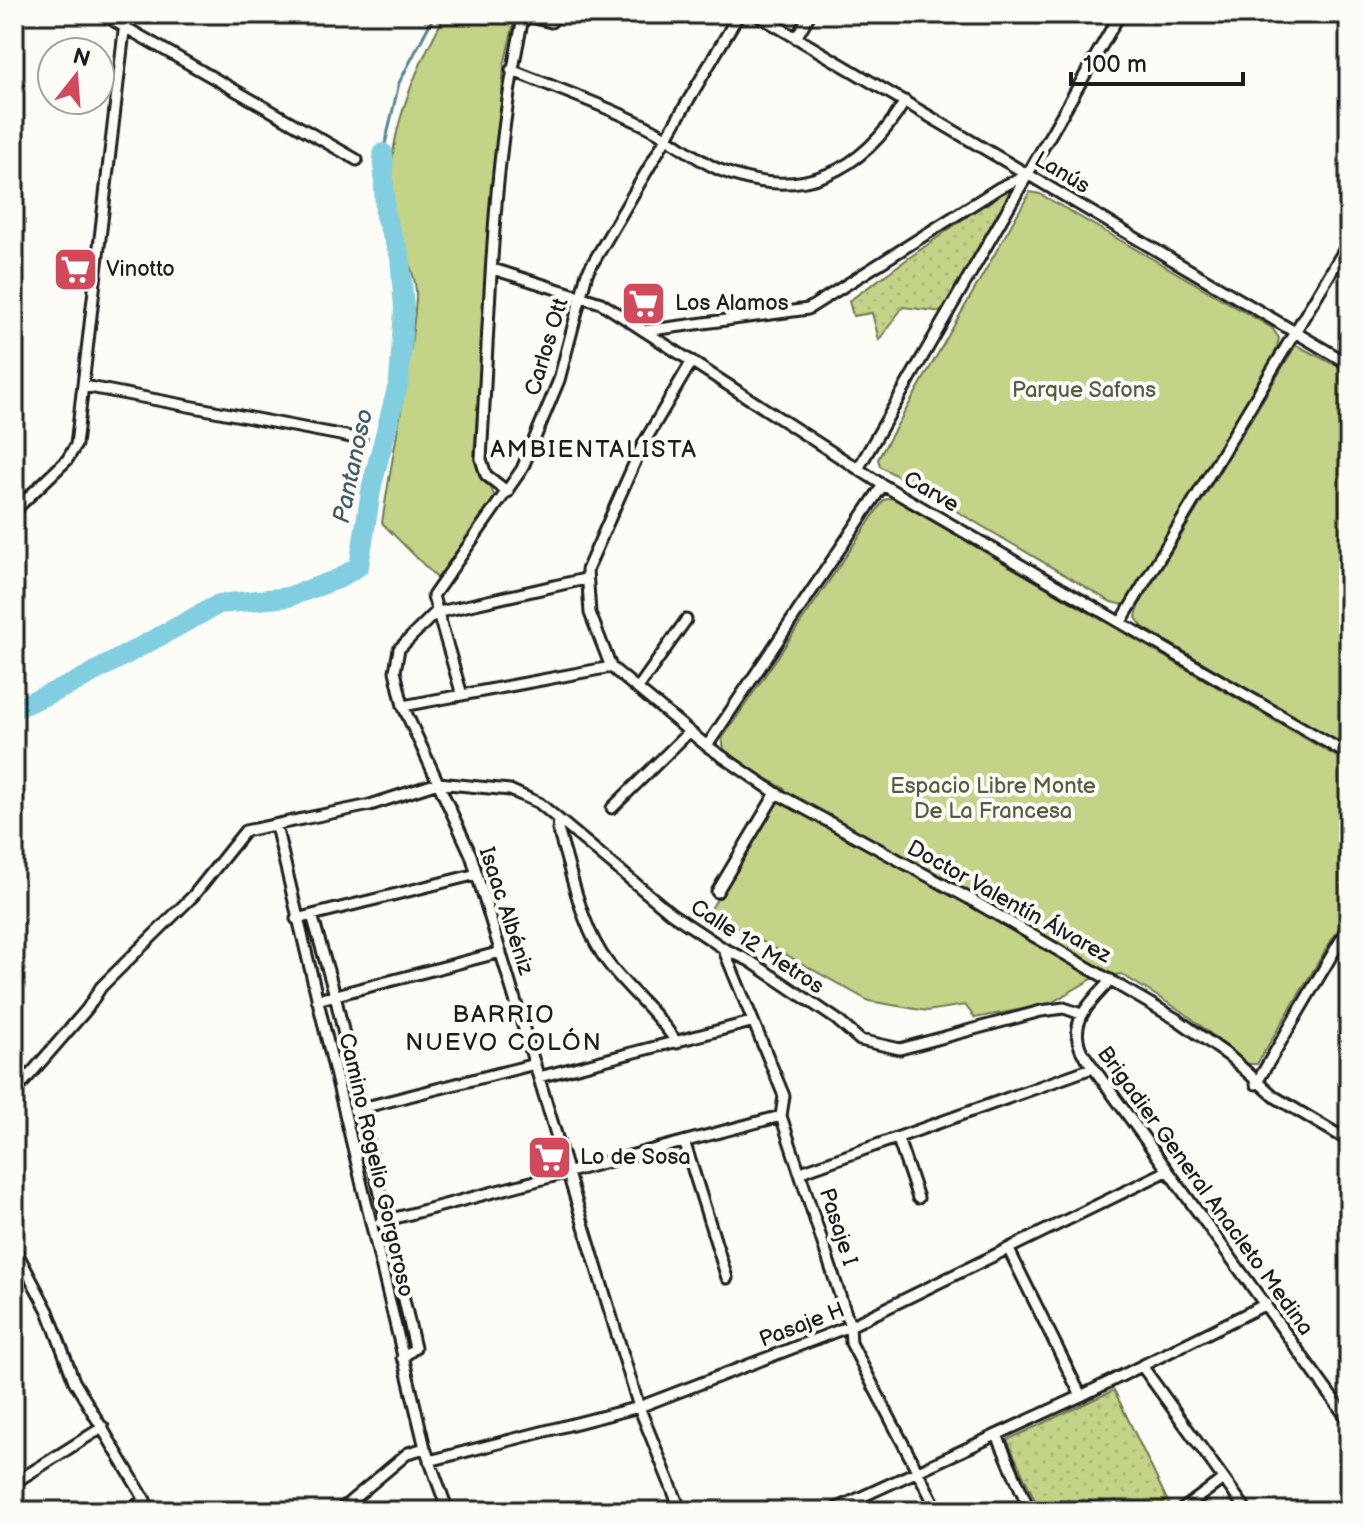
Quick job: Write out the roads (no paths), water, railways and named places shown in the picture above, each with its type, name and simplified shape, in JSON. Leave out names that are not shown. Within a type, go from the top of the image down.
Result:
[{"type":"street","points":[[102,14],[357,160]]},
{"type":"street","points":[[14,511],[67,460],[76,445],[126,14]]},
{"type":"street","points":[[508,492],[486,475],[481,459],[493,269],[511,70],[524,15],[551,22],[559,14]]},
{"type":"street","name":"Carlos Ott","points":[[435,613],[432,602],[438,585],[522,469],[559,380],[591,264],[739,14]]},
{"type":"street","name":"Lanús","points":[[756,14],[1349,364]]},
{"type":"street","points":[[796,38],[810,14]]},
{"type":"street","points":[[858,469],[1120,14]]},
{"type":"street","points":[[511,70],[666,138],[717,169],[745,178],[802,182],[823,177],[864,155],[886,132],[905,101]]},
{"type":"street","points":[[644,331],[808,309],[999,188],[1029,174]]},
{"type":"street","points":[[1121,622],[1349,242]]},
{"type":"street","name":"Carve","points":[[493,269],[582,295],[692,361],[883,485],[1349,755]]},
{"type":"street","points":[[403,706],[611,667],[590,613],[585,579],[603,527],[642,446],[692,361]]},
{"type":"street","points":[[84,386],[361,439]]},
{"type":"street","points":[[707,746],[883,485]]},
{"type":"street","points":[[462,695],[435,613],[585,579]]},
{"type":"street","name":"Isaac Albéniz","points":[[435,613],[415,630],[396,656],[395,671],[403,706],[477,874],[639,1407],[681,1511]]},
{"type":"street","points":[[638,688],[686,620]]},
{"type":"street","name":"Doctor Valentín Álvarez","points":[[611,667],[707,746],[776,793],[1111,980],[1207,1038],[1256,1084],[1349,1141]]},
{"type":"street","points":[[612,808],[689,732]]},
{"type":"street","points":[[14,1093],[87,1009],[101,987],[193,896],[245,831],[370,805],[438,783]]},
{"type":"street","name":"Calle 12 Metros","points":[[438,783],[510,790],[539,803],[638,887],[723,948],[750,961],[836,1019],[860,1040],[882,1048],[900,1049],[1041,1011],[1064,1008],[1081,1014]]},
{"type":"street","points":[[717,892],[776,793]]},
{"type":"street","points":[[559,820],[558,830],[589,927],[601,952],[660,1016],[677,1043]]},
{"type":"street","name":"Camino Rogelio Gorgoroso","points":[[276,826],[296,919],[373,1224],[402,1358],[425,1448],[448,1511]]},
{"type":"street","points":[[296,919],[477,874]]},
{"type":"street","points":[[312,915],[335,995],[415,1348],[402,1358]]},
{"type":"street","points":[[1256,1084],[1349,926]]},
{"type":"street","name":"Pasaje I","points":[[723,948],[784,1096],[781,1116],[850,1326],[851,1343],[938,1511]]},
{"type":"street","points":[[317,1000],[501,952]]},
{"type":"street","points":[[1081,1014],[1111,980]]},
{"type":"street","name":"Brigadier General Anacleto Medina","points":[[1081,1014],[1075,1036],[1092,1068],[1349,1421]]},
{"type":"street","points":[[539,1077],[751,1022]]},
{"type":"street","points":[[346,1111],[535,1064]]},
{"type":"street","points":[[801,1172],[1092,1068]]},
{"type":"street","points":[[373,1224],[569,1175],[781,1116]]},
{"type":"street","points":[[898,1139],[918,1198]]},
{"type":"street","points":[[685,1144],[727,1278]]},
{"type":"street","name":"Pasaje H","points":[[429,1461],[639,1407],[850,1326],[1167,1171]]},
{"type":"street","points":[[14,1247],[48,1311],[74,1381],[145,1500],[148,1511]]},
{"type":"street","points":[[1009,1250],[1081,1396]]},
{"type":"street","points":[[831,1511],[1081,1396],[1266,1304]]},
{"type":"street","points":[[1142,1366],[1247,1511]]},
{"type":"street","points":[[14,1483],[103,1427]]},
{"type":"street","points":[[997,1435],[1030,1511]]},
{"type":"street","points":[[340,1511],[408,1453],[425,1448]]},
{"type":"street","points":[[1180,1511],[1223,1479]]},
{"type":"street","points":[[127,1511],[145,1500]]},
{"type":"waterway","name":"Pantanoso","points":[[383,153],[399,83],[435,14]]},
{"type":"waterway","name":"Pantanoso","points":[[14,709],[72,684],[219,604],[288,597],[338,579],[359,566],[372,485],[399,381],[404,309],[400,256],[385,216],[383,153]]},
{"type":"place","name":"Vinotto","points":[[75,269]]},
{"type":"place","name":"Los Alamos","points":[[644,303]]},
{"type":"place","name":"Lo de Sosa","points":[[549,1157]]},
{"type":"district","name":"AMBIENTALISTA","points":[[594,449]]},
{"type":"district","name":"BARRIO NUEVO COLÓN","points":[[504,1028]]},
{"type":"park label","name":"Parque Safons","points":[[1084,390]]},
{"type":"park label","name":"Espacio Libre Monte De La Francesa","points":[[993,798]]}]
